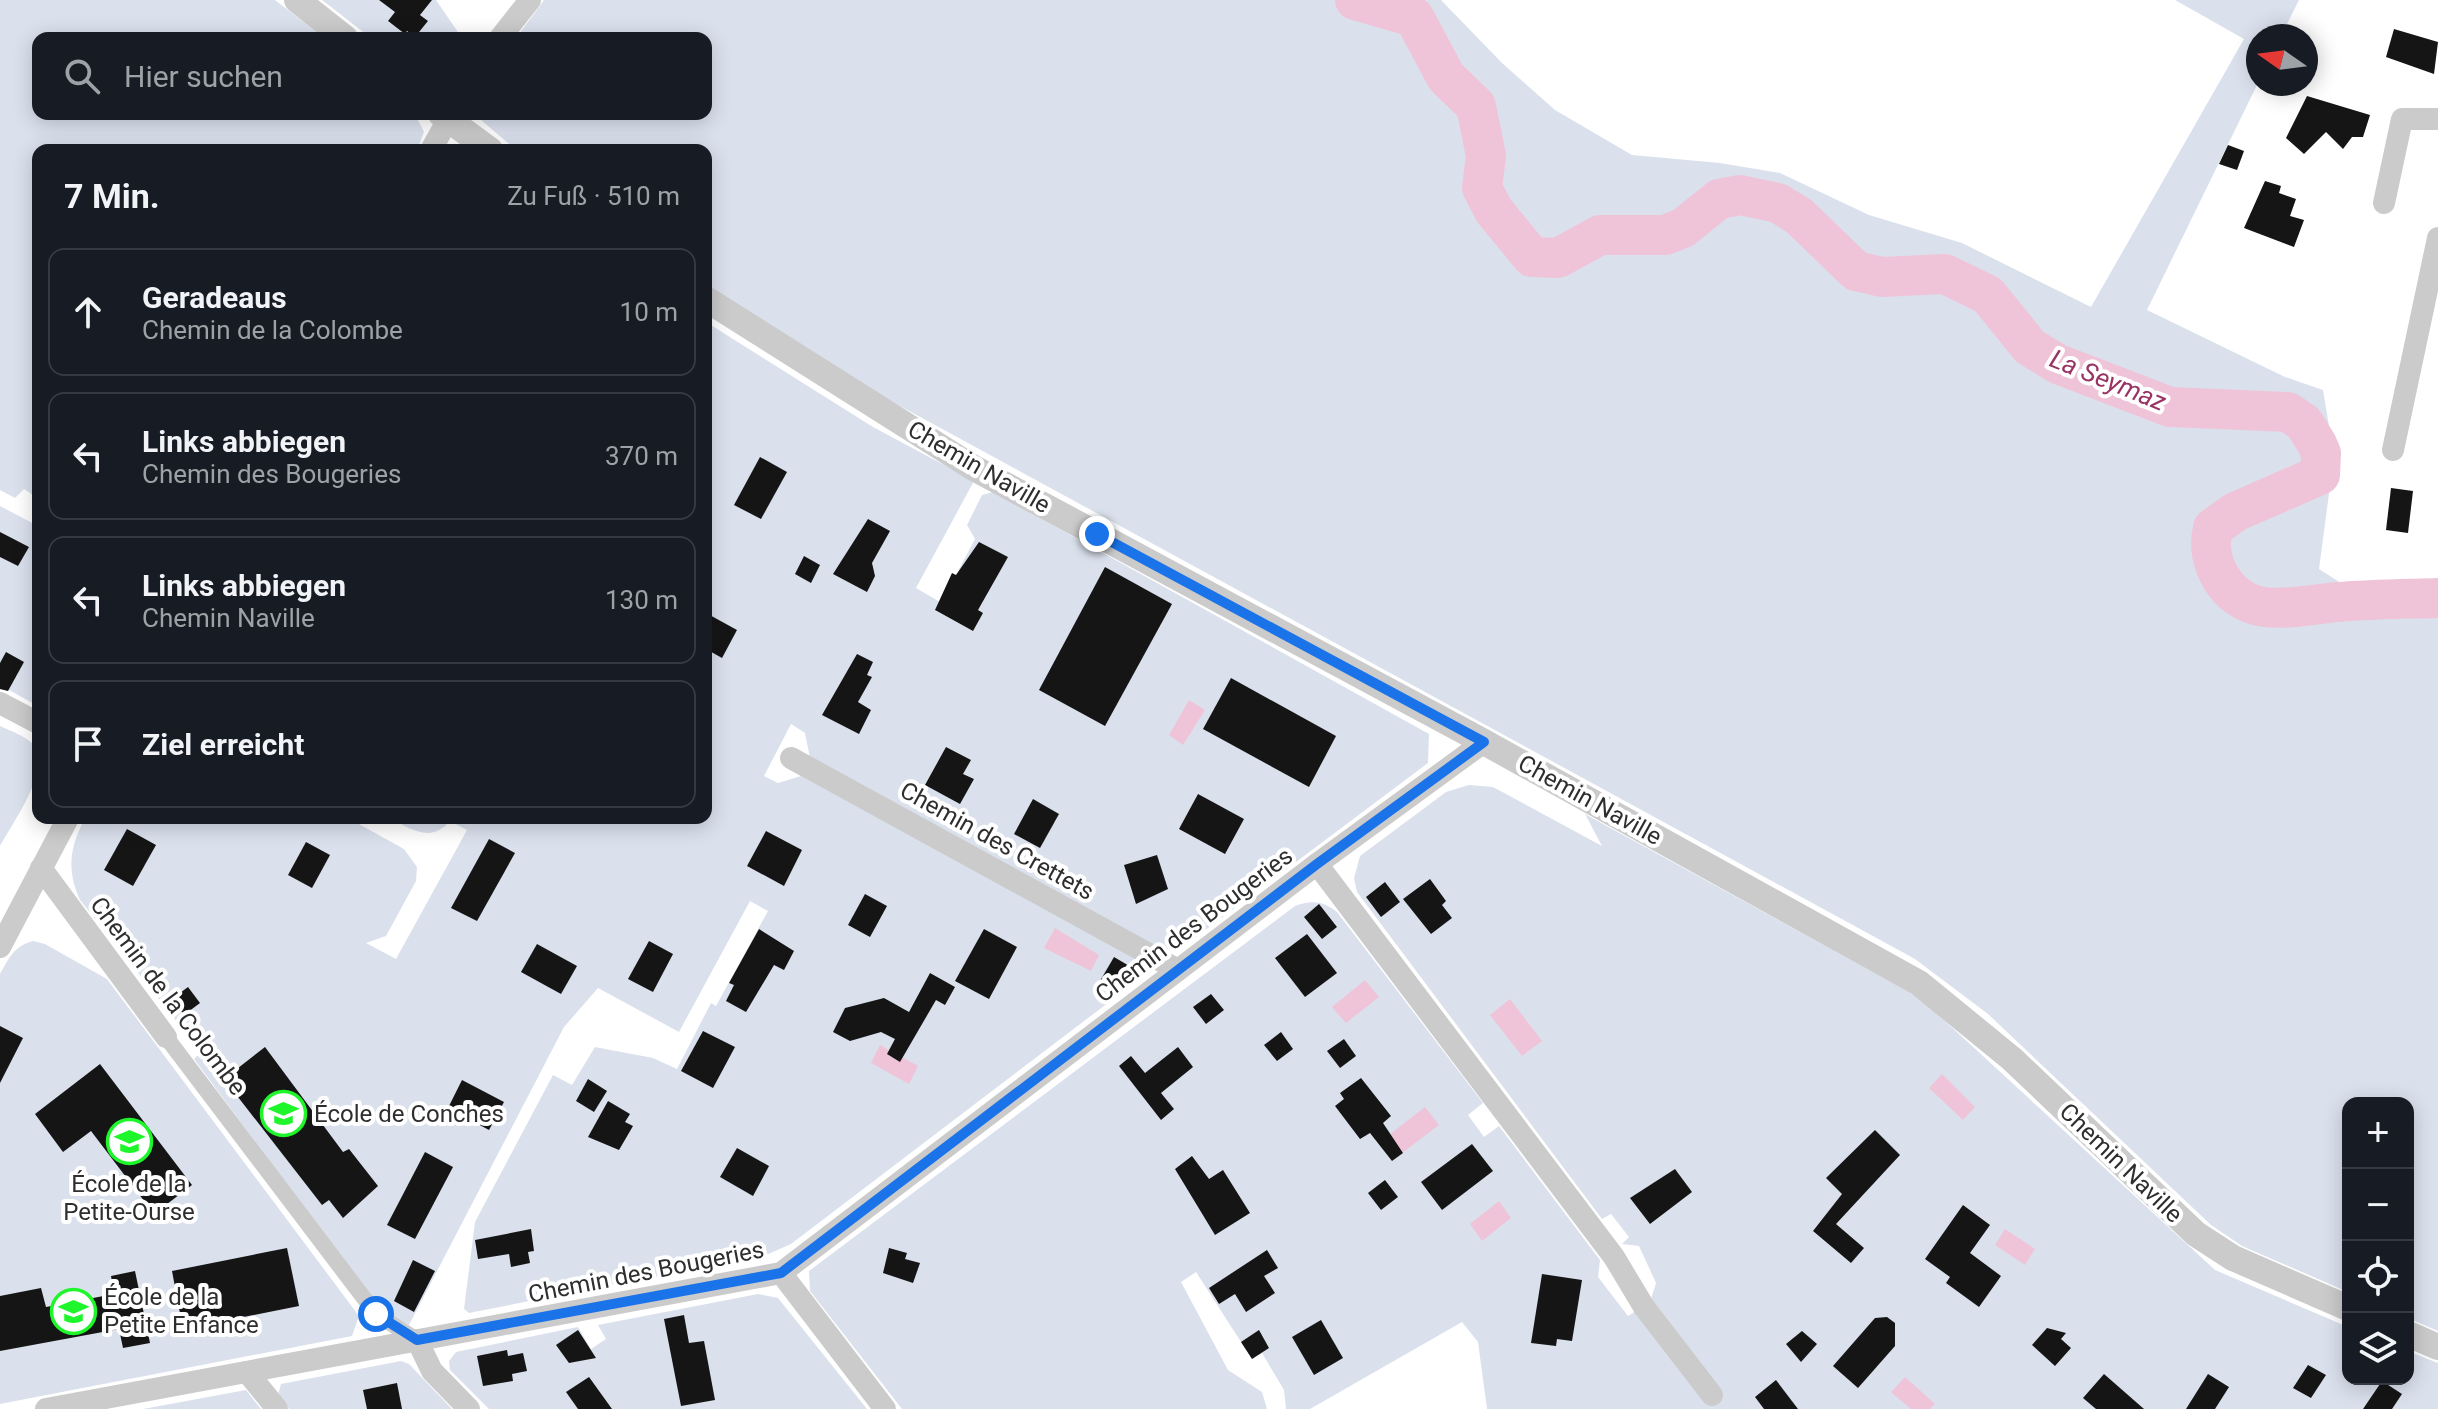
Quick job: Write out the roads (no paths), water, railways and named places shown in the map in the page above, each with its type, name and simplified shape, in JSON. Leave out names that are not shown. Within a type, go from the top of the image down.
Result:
[{"type":"street","points":[[297,0],[337,32]]},
{"type":"street","points":[[505,32],[530,0]]},
{"type":"street","points":[[2384,203],[2402,119],[2438,119]]},
{"type":"street","points":[[434,144],[445,120]]},
{"type":"street","points":[[452,120],[482,144]]},
{"type":"street","points":[[2393,450],[2438,238]]},
{"type":"street","name":"Chemin Naville","points":[[712,303],[972,467],[1484,742],[1919,983],[1986,1036],[2196,1234],[2233,1258],[2342,1305]]},
{"type":"street","points":[[0,703],[32,720]]},
{"type":"street","name":"Chemin des Bougeries","points":[[46,1409],[781,1273],[1317,864],[1484,742]]},
{"type":"street","name":"Chemin des Crettets","points":[[791,758],[1178,970]]},
{"type":"street","points":[[0,947],[65,824]]},
{"type":"street","name":"Chemin des Bougeries","points":[[1317,864],[1604,1244],[1644,1307],[1712,1395]]},
{"type":"street","name":"Chemin de la Colombe","points":[[41,868],[376,1314],[417,1340],[432,1371],[469,1409]]},
{"type":"street","points":[[781,1273],[885,1409]]},
{"type":"street","points":[[2414,1337],[2438,1347]]},
{"type":"street","points":[[247,1372],[277,1409]]},
{"type":"waterway","name":"La Seymaz","points":[[1355,0],[1414,17],[1446,77],[1476,106],[1486,156],[1482,188],[1494,211],[1532,257],[1558,258],[1600,235],[1665,235],[1683,228],[1719,199],[1740,195],[1778,203],[1799,216],[1856,271],[1882,277],[1945,274],[1988,295],[2030,347],[2058,364],[2170,407],[2288,412],[2304,423],[2321,453],[2320,475],[2235,512],[2213,528],[2211,541],[2215,567],[2229,589],[2239,597],[2251,604],[2282,608],[2351,601],[2438,598]]},
{"type":"place","name":"École de Conches","points":[[283,1114]]},
{"type":"place","name":"École de la Petite-Ourse","points":[[129,1142]]},
{"type":"place","name":"École de la Petite Enfance","points":[[73,1311]]}]
